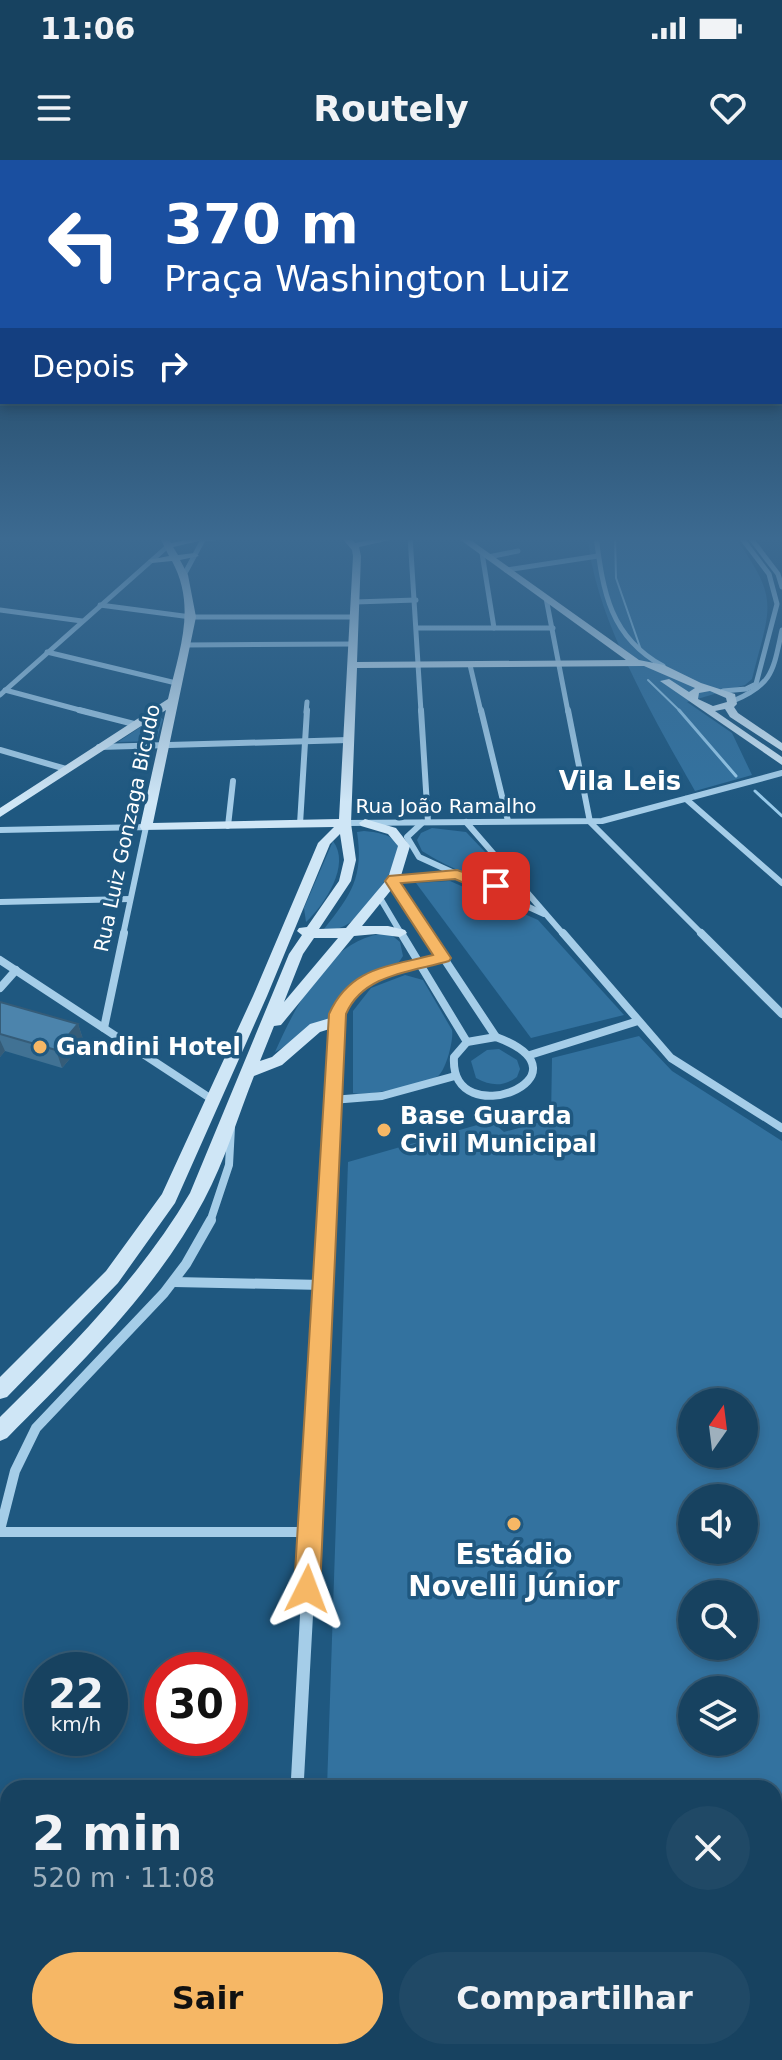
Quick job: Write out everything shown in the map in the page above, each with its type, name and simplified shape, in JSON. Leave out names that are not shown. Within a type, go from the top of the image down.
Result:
[{"type":"street","points":[[2,691],[78,625]]},
{"type":"street","name":"Rua Luiz Gonzaga Bicudo","points":[[104,1028],[189,625]]},
{"type":"street","points":[[0,1431],[108,1323],[158,1263],[198,1195],[296,954],[332,905],[347,877],[350,851],[345,823],[354,625]]},
{"type":"street","points":[[418,625],[426,822],[407,837],[413,852],[548,916]]},
{"type":"street","points":[[552,625],[590,822],[782,1014]]},
{"type":"street","points":[[584,625],[632,664],[690,697],[782,762]]},
{"type":"street","points":[[620,625],[624,636],[638,651],[692,684],[723,691],[746,689],[756,684],[773,625]]},
{"type":"street","points":[[418,628],[553,628]]},
{"type":"street","points":[[700,706],[731,704],[758,692],[767,684],[780,647],[782,630]]},
{"type":"street","points":[[185,645],[353,644]]},
{"type":"street","points":[[47,652],[176,683]]},
{"type":"street","points":[[352,665],[663,666]]},
{"type":"street","points":[[470,665],[508,821]]},
{"type":"street","points":[[772,672],[782,678]]},
{"type":"street","points":[[690,697],[694,691],[706,688]]},
{"type":"street","points":[[2,691],[134,724]]},
{"type":"street","points":[[723,691],[734,715],[782,748]]},
{"type":"street","points":[[117,742],[134,724],[172,701]]},
{"type":"street","points":[[300,824],[307,702]]},
{"type":"street","points":[[0,813],[99,747],[117,742],[163,745],[348,740]]},
{"type":"street","points":[[0,750],[66,769]]},
{"type":"street","name":"Rua João Ramalho","points":[[345,823],[590,822],[782,773]]},
{"type":"street","points":[[228,826],[233,781]]},
{"type":"street","points":[[686,799],[782,883]]},
{"type":"street","points":[[466,822],[671,1058],[782,1128]]},
{"type":"street","points":[[0,830],[345,823]]},
{"type":"street","points":[[0,1390],[75,1317],[140,1243],[169,1198],[214,1101],[324,843],[345,823]]},
{"type":"street","points":[[259,1045],[318,967],[393,880],[404,846],[392,831],[365,823]]},
{"type":"street","points":[[393,880],[457,875]]},
{"type":"street","points":[[483,887],[496,886],[514,877]]},
{"type":"street","points":[[393,880],[496,1037]]},
{"type":"street","points":[[380,898],[467,1042]]},
{"type":"street","points":[[0,902],[130,899]]},
{"type":"street","points":[[291,920],[300,930],[310,933],[376,928],[400,933]]},
{"type":"street","points":[[297,1780],[337,1021],[343,1000],[360,982],[379,973],[443,958]]},
{"type":"street","points":[[0,960],[214,1101]]},
{"type":"street","points":[[0,988],[16,970]]},
{"type":"street","points":[[248,1072],[277,1061],[315,1028],[337,1021]]},
{"type":"street","points":[[530,1055],[638,1021]]},
{"type":"street","points":[[496,1037],[522,1046],[530,1055],[534,1064],[530,1082],[511,1094],[485,1095],[472,1091],[455,1076],[454,1057],[467,1042],[496,1037]]},
{"type":"street","points":[[332,1100],[382,1096],[455,1076]]},
{"type":"street","points":[[230,1118],[232,1152],[221,1198],[207,1231],[174,1282],[52,1409],[31,1435],[20,1456],[0,1531],[310,1532]]},
{"type":"street","points":[[174,1282],[323,1285]]},
{"type":"shaded area","points":[[611,625],[766,625],[752,679],[745,685],[687,702],[732,733],[752,775],[695,791],[645,701]]},
{"type":"shaded area","points":[[157,716],[163,719],[156,741],[118,742]]},
{"type":"shaded area","points":[[432,828],[466,832],[507,875],[489,880],[477,877],[452,868],[422,851],[417,840],[421,833]]},
{"type":"shaded area","points":[[357,832],[384,834],[396,842],[398,853],[395,863],[358,915],[329,932],[324,929],[342,906],[357,874]]},
{"type":"shaded area","points":[[333,841],[339,861],[333,884],[306,922],[304,908]]},
{"type":"shaded area","points":[[450,881],[538,920],[624,1015],[531,1038],[416,883]]},
{"type":"shaded area","points":[[389,933],[400,942],[403,956],[399,962],[352,983],[342,993],[332,1019],[275,1052],[305,994],[333,959],[368,937]]},
{"type":"shaded area","points":[[405,975],[423,980],[452,1030],[451,1047],[444,1068],[438,1076],[422,1083],[353,1093],[353,1011],[371,988]]},
{"type":"shaded area","name":"Estádio Novelli Júnior","points":[[639,1036],[672,1071],[782,1141],[782,1780],[327,1780],[348,1162],[484,1123],[496,1125],[504,1132],[551,1119],[552,1058]]},
{"type":"shaded area","points":[[499,1049],[517,1060],[520,1069],[517,1077],[497,1084],[476,1078],[471,1061],[487,1050]]},
{"type":"building","points":[[0,1002],[78,1024],[56,1050],[0,1034]]},
{"type":"waterway","points":[[632,625],[641,650]]},
{"type":"waterway","points":[[648,680],[679,710]]},
{"type":"waterway","points":[[679,710],[736,776]]},
{"type":"waterway","points":[[755,791],[782,816]]},
{"type":"place","name":"Gandini Hotel","points":[[40,1047]]},
{"type":"place","name":"Base Guarda Civil Municipal","points":[[384,1130]]},
{"type":"place","name":"Estádio Novelli Júnior","points":[[514,1524]]},
{"type":"district","name":"Vila Leis","points":[[620,781]]},
{"type":"route","points":[[307,1589],[338,1014],[346,995],[369,977],[443,958],[392,881],[394,879],[438,873],[457,875],[483,887],[496,886]]}]
